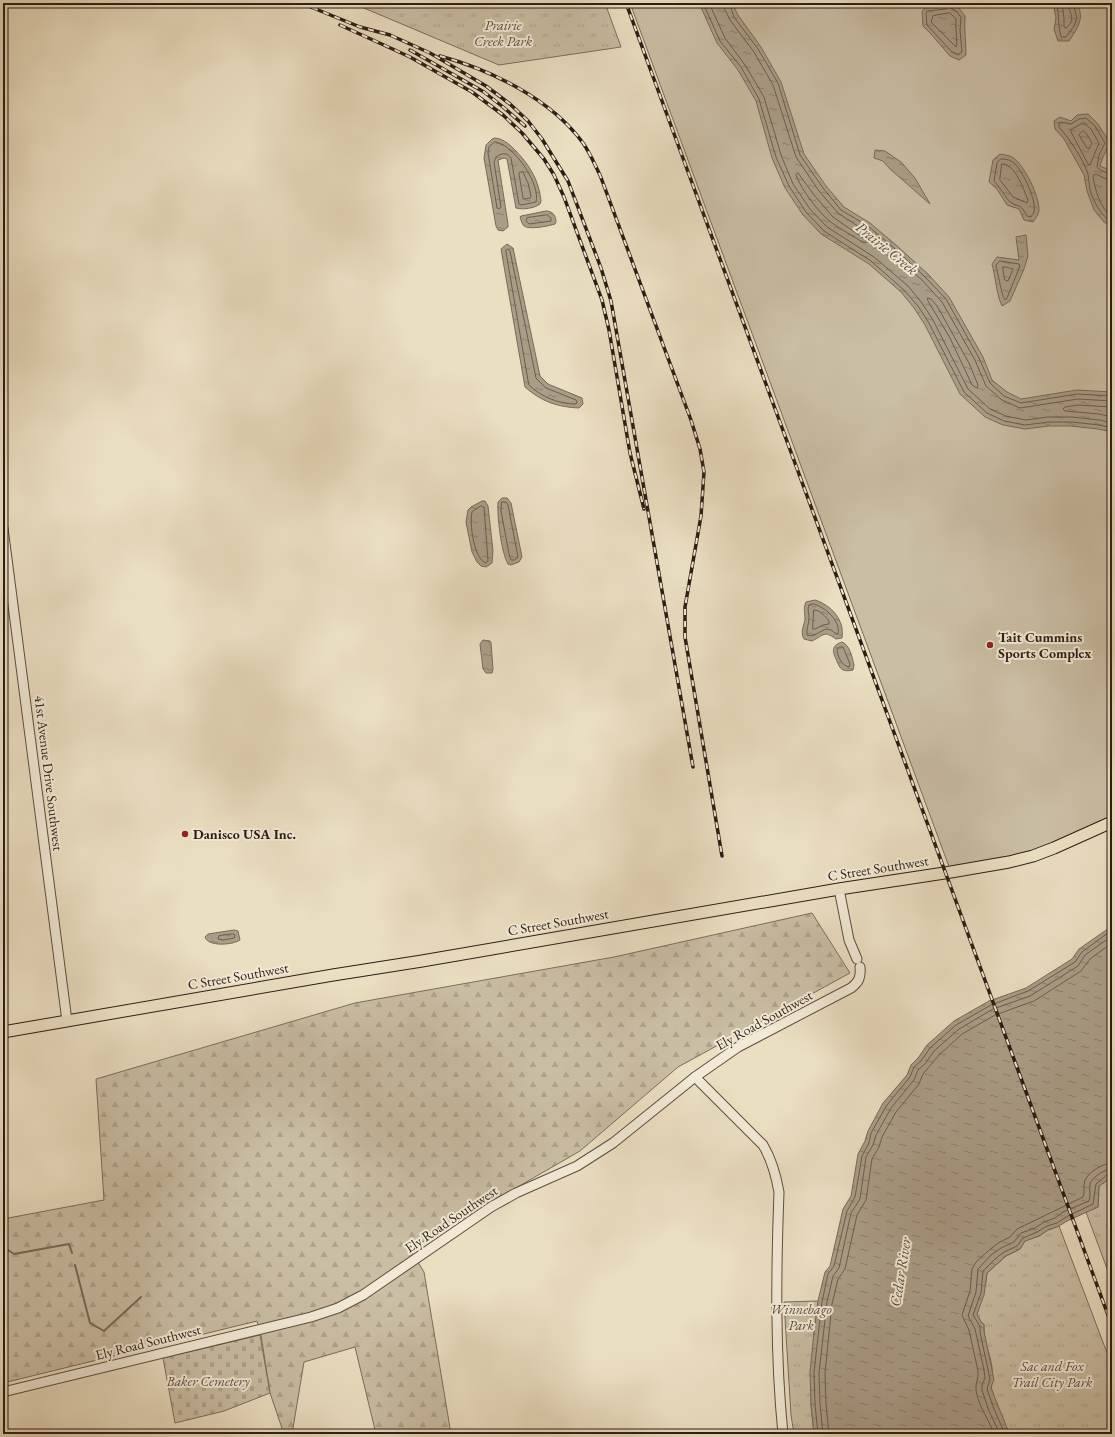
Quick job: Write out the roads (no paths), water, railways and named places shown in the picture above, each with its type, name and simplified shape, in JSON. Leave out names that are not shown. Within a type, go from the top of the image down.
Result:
[{"type":"main road","name":"C Street Southwest","points":[[3,1032],[333,974],[422,961],[839,889],[951,872],[1020,859],[1054,848],[1112,822]]},
{"type":"street","name":"41st Avenue Drive Southwest","points":[[3,528],[67,1021]]},
{"type":"street","name":"Ely Road Southwest","points":[[3,1392],[311,1317],[338,1308],[363,1295],[491,1207],[516,1193],[577,1166],[613,1143],[696,1077],[738,1046],[851,988],[860,978],[858,963],[849,940],[839,889]]},
{"type":"street","points":[[696,1077],[763,1145],[775,1172],[779,1192],[777,1346],[779,1397],[783,1434]]},
{"type":"water","name":"Prairie Creek","points":[[699,3],[732,3],[738,15],[761,47],[781,82],[804,154],[826,186],[844,207],[870,223],[896,245],[928,274],[949,297],[983,357],[992,380],[1007,392],[1021,399],[1077,390],[1112,392],[1112,432],[1071,426],[1049,426],[1025,429],[1003,425],[985,417],[960,394],[925,325],[901,292],[869,264],[821,234],[803,215],[785,188],[772,158],[756,101],[738,70],[717,43]]},
{"type":"water","points":[[1053,3],[1076,3],[1079,8],[1079,23],[1069,41],[1058,41],[1054,29],[1056,18]]},
{"type":"water","points":[[953,4],[959,8],[965,16],[966,55],[959,60],[950,56],[923,26],[922,11],[927,6],[934,7]]},
{"type":"water","points":[[1088,114],[1098,124],[1110,143],[1100,166],[1112,171],[1112,227],[1104,222],[1094,210],[1087,191],[1084,175],[1064,139],[1055,129],[1054,121],[1060,117],[1071,121],[1077,115]]},
{"type":"water","points":[[495,138],[507,143],[524,160],[536,179],[541,201],[540,204],[532,208],[516,208],[507,159],[504,158],[498,160],[508,224],[508,227],[503,231],[498,230],[496,226],[484,158],[486,145]]},
{"type":"water","points":[[875,150],[885,151],[901,162],[915,178],[930,204],[883,161],[874,158]]},
{"type":"water","points":[[1000,154],[1010,156],[1017,161],[1030,181],[1039,205],[1039,212],[1033,222],[1024,220],[1019,209],[1007,205],[997,189],[989,182],[993,160]]},
{"type":"water","points":[[546,211],[554,214],[556,220],[555,224],[544,227],[527,227],[524,226],[520,217],[521,216]]},
{"type":"water","points":[[1026,235],[1028,256],[1024,269],[1010,301],[1002,306],[998,296],[992,264],[997,257],[1019,260],[1016,237]]},
{"type":"water","points":[[507,244],[513,248],[540,376],[548,384],[582,398],[583,404],[579,408],[550,403],[525,387],[501,249]]},
{"type":"water","points":[[502,498],[507,498],[511,503],[522,557],[519,562],[511,565],[508,564],[503,551],[500,533],[498,502]]},
{"type":"water","points":[[482,501],[485,501],[488,506],[493,551],[492,563],[486,567],[481,566],[477,562],[472,552],[466,522],[468,510]]},
{"type":"water","points":[[815,600],[821,602],[836,614],[841,625],[842,638],[836,639],[824,634],[812,641],[804,639],[802,631],[805,619],[805,604],[806,602]]},
{"type":"water","points":[[483,640],[490,641],[491,643],[492,673],[486,673],[483,669],[480,644]]},
{"type":"water","points":[[842,642],[847,646],[850,652],[854,665],[853,670],[843,670],[835,656],[834,649],[836,645]]},
{"type":"water","name":"Cedar River","points":[[1112,926],[1112,1177],[1099,1186],[1098,1207],[1048,1230],[1039,1236],[1025,1241],[1020,1249],[1006,1256],[987,1273],[984,1295],[977,1314],[981,1322],[984,1324],[984,1331],[994,1380],[991,1387],[1009,1434],[814,1434],[810,1372],[818,1301],[825,1272],[830,1266],[843,1209],[851,1196],[858,1154],[883,1103],[907,1075],[911,1065],[927,1045],[954,1021],[989,1001],[1026,988],[1072,959],[1079,949]]},
{"type":"water","points":[[234,930],[238,931],[240,940],[237,942],[216,944],[207,940],[205,937],[208,934]]},
{"type":"waterway","points":[[3,1255],[8,1250],[14,1254],[69,1244],[72,1253]]},
{"type":"waterway","points":[[75,1265],[90,1323],[104,1331],[141,1297]]},
{"type":"railway","points":[[301,3],[360,27],[390,35],[430,53],[486,86],[510,104],[528,121],[542,139],[568,181],[601,268],[611,301],[693,767]]},
{"type":"railway","points":[[626,3],[1112,1326]]},
{"type":"railway","points":[[340,25],[410,57],[472,92],[503,115],[522,133],[544,159],[554,175],[564,197],[602,300],[609,330],[630,453],[644,509]]},
{"type":"railway","points":[[410,50],[484,92],[525,126]]},
{"type":"railway","points":[[440,56],[479,69],[519,88],[554,113],[570,127],[583,143],[600,175],[691,420],[700,449],[704,472],[701,516],[685,607],[685,637],[722,856]]},
{"type":"place","name":"Tait Cummins Sports Complex","points":[[990,645]]},
{"type":"place","name":"Danisco USA Inc.","points":[[185,834]]},
{"type":"park label","name":"Prairie Creek Park","points":[[503,34]]},
{"type":"park label","name":"Winnebago Park","points":[[801,1318]]},
{"type":"park label","name":"Sac and Fox Trail City Park","points":[[1052,1374]]},
{"type":"park label","name":"Baker Cemetery","points":[[208,1381]]}]
